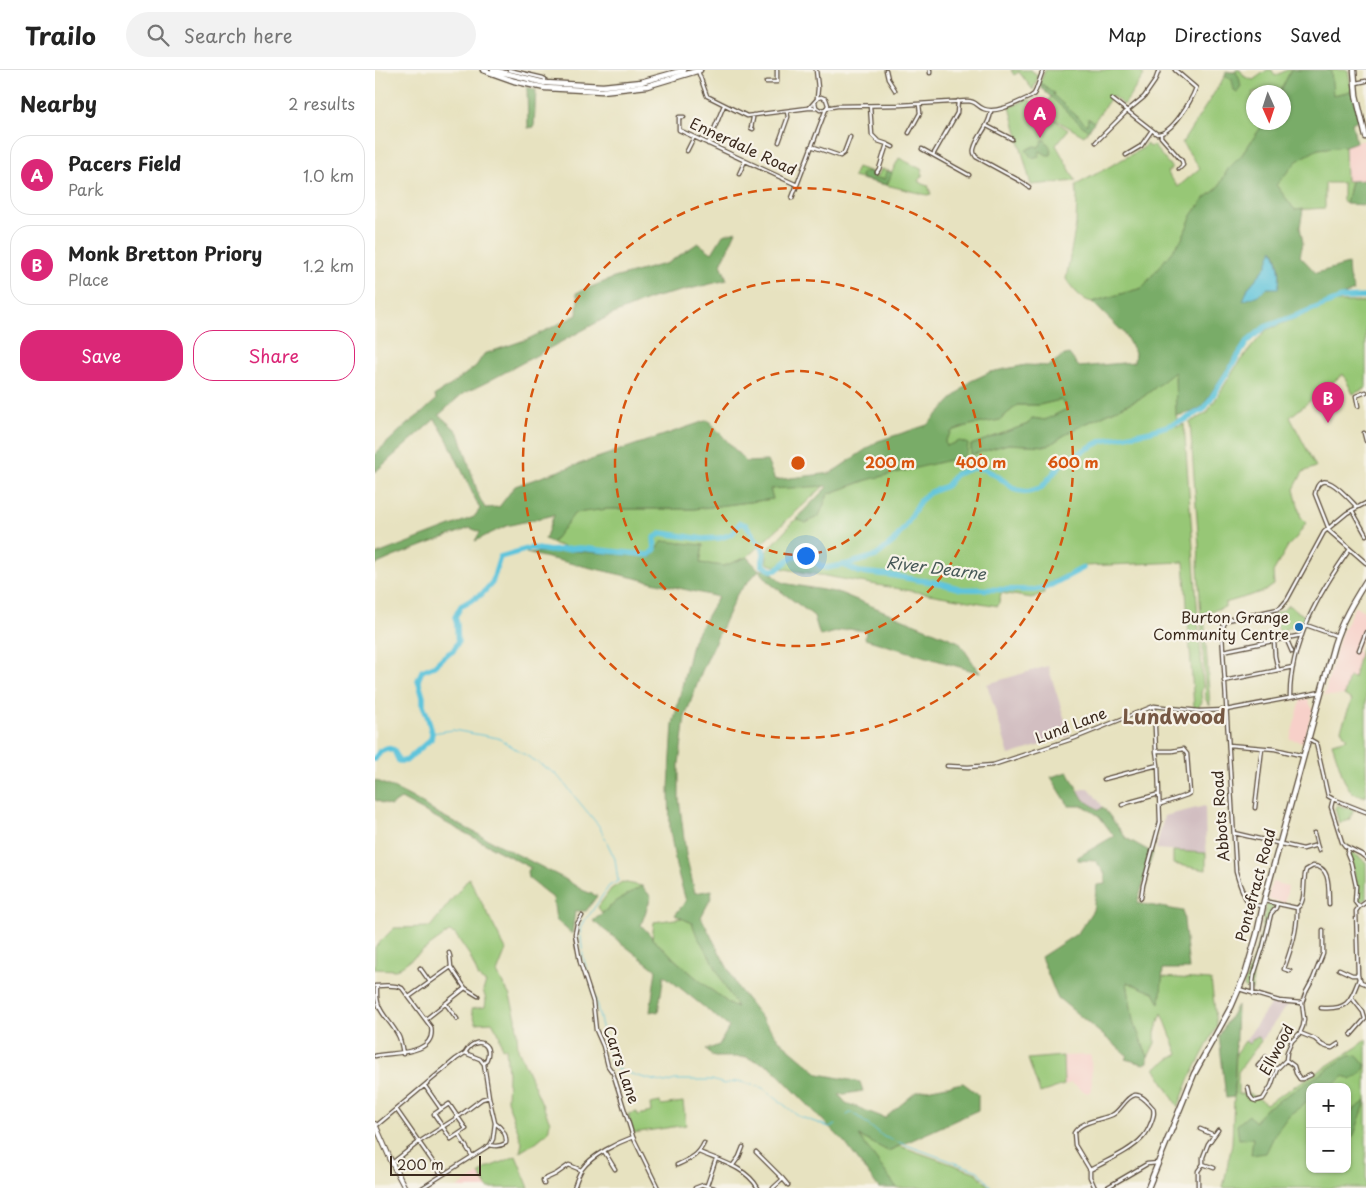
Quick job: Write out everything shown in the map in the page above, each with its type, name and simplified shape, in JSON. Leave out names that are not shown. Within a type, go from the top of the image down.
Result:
[{"type":"highway","points":[[483,70],[523,84],[557,89],[602,91],[658,83],[699,70]]},
{"type":"highway","points":[[493,70],[529,80],[623,87]]},
{"type":"highway","points":[[642,84],[684,70]]},
{"type":"highway","points":[[1352,70],[1366,137]]},
{"type":"highway","points":[[545,82],[547,87],[557,89]]},
{"type":"highway","name":"Pontefract Road","points":[[1148,1188],[1194,1074],[1239,989],[1251,955],[1303,756],[1337,636],[1348,610],[1366,583]]},
{"type":"street","points":[[509,70],[543,78],[545,82]]},
{"type":"street","points":[[699,70],[707,96],[747,116],[808,108],[822,110],[837,106],[957,101],[973,101],[981,108],[991,111],[1034,94],[1043,70]]},
{"type":"street","points":[[766,82],[779,82],[777,70]]},
{"type":"street","points":[[816,70],[818,88],[816,100],[817,108],[822,118]]},
{"type":"street","points":[[886,70],[895,90]]},
{"type":"street","points":[[1096,142],[1144,97],[1155,81],[1159,70]]},
{"type":"street","points":[[1159,134],[1176,123],[1196,88],[1175,70]]},
{"type":"street","points":[[1355,83],[1366,81]]},
{"type":"street","points":[[792,198],[828,103],[818,88]]},
{"type":"street","points":[[808,108],[821,97],[837,106]]},
{"type":"street","points":[[1112,99],[1159,134],[1182,161],[1183,166],[1179,168]]},
{"type":"street","points":[[933,155],[957,114],[957,101]]},
{"type":"street","points":[[909,133],[920,113],[919,104]]},
{"type":"street","points":[[708,144],[724,105]]},
{"type":"street","points":[[870,106],[872,135],[893,147]]},
{"type":"street","points":[[779,142],[788,117],[787,111]]},
{"type":"street","points":[[991,111],[987,126],[975,148],[975,154],[977,157],[1029,187]]},
{"type":"street","points":[[753,115],[751,128],[753,129]]},
{"type":"street","name":"Ennerdale Road","points":[[684,116],[679,117],[679,130],[797,185]]},
{"type":"street","points":[[987,126],[1012,139]]},
{"type":"street","points":[[1126,155],[1141,146],[1152,130]]},
{"type":"street","points":[[687,151],[694,137]]},
{"type":"street","points":[[811,146],[839,156],[844,153],[848,146],[848,139]]},
{"type":"street","points":[[877,172],[887,144]]},
{"type":"street","points":[[922,149],[969,175]]},
{"type":"street","points":[[739,174],[745,161]]},
{"type":"street","points":[[1359,406],[1356,396],[1366,392]]},
{"type":"street","points":[[1364,433],[1366,441]]},
{"type":"street","points":[[1357,507],[1332,483],[1325,482],[1317,487],[1315,494],[1328,528],[1366,563]]},
{"type":"street","points":[[1328,528],[1352,510],[1366,503]]},
{"type":"street","points":[[1352,510],[1366,535]]},
{"type":"street","name":"Abbots Road","points":[[1263,906],[1249,904],[1236,872],[1222,633],[1224,624],[1228,620],[1281,607],[1287,600],[1322,535],[1328,528]]},
{"type":"street","points":[[1290,698],[1293,667],[1306,625],[1314,606],[1331,576],[1350,549]]},
{"type":"street","points":[[1306,625],[1337,636]]},
{"type":"street","points":[[1359,650],[1366,632]]},
{"type":"street","points":[[1223,651],[1302,635]]},
{"type":"street","points":[[1286,638],[1292,652]]},
{"type":"street","points":[[1274,641],[1278,670]]},
{"type":"street","points":[[1224,681],[1293,667]]},
{"type":"street","name":"Lund Lane","points":[[947,766],[968,767],[1000,763],[1075,738],[1154,706],[1199,711],[1227,710],[1321,692]]},
{"type":"street","points":[[1141,898],[1160,822],[1154,706]]},
{"type":"street","points":[[1308,739],[1316,743],[1328,796],[1366,812]]},
{"type":"street","points":[[1228,745],[1275,748],[1303,756]]},
{"type":"street","points":[[1255,808],[1262,748]]},
{"type":"street","points":[[1156,751],[1183,749],[1187,754],[1190,790],[1189,794],[1160,804]]},
{"type":"street","points":[[1105,779],[1158,765]]},
{"type":"street","points":[[1122,805],[1160,794]]},
{"type":"street","points":[[1333,799],[1331,807],[1342,842],[1345,846],[1366,858]]},
{"type":"street","points":[[1314,833],[1319,851]]},
{"type":"street","points":[[1234,834],[1303,849],[1317,845]]},
{"type":"street","points":[[1349,848],[1347,853],[1356,886],[1355,902],[1359,907]]},
{"type":"street","points":[[1264,901],[1297,908],[1301,906],[1306,870],[1313,866],[1321,867],[1326,871],[1329,904]]},
{"type":"street","points":[[1321,1008],[1332,1009],[1341,1006],[1348,1003],[1351,998],[1359,977],[1356,911],[1366,902]]},
{"type":"street","name":"Pontefract Road","points":[[1253,994],[1254,975],[1271,914],[1277,904]]},
{"type":"street","points":[[1290,971],[1284,969],[1293,942],[1297,908]]},
{"type":"street","name":"Carrs Lane","points":[[581,916],[575,934],[580,962],[593,1002],[596,1030],[603,1046],[608,1066],[613,1073],[633,1137],[658,1188]]},
{"type":"street","points":[[1239,989],[1279,1001],[1302,1003],[1323,954],[1323,930]]},
{"type":"street","points":[[449,953],[451,956],[451,967],[465,988],[478,996]]},
{"type":"street","points":[[409,997],[451,967]]},
{"type":"street","points":[[420,968],[430,982]]},
{"type":"street","points":[[1339,969],[1359,977],[1361,982],[1366,984]]},
{"type":"street","points":[[375,1056],[403,1054],[414,1051],[429,1042],[432,1032],[425,1019],[402,988],[398,986],[376,986],[379,1010],[398,1035],[403,1054]]},
{"type":"street","points":[[425,1019],[465,988]]},
{"type":"street","points":[[1351,998],[1363,1012],[1365,1019],[1351,1035]]},
{"type":"street","points":[[446,1003],[457,1019]]},
{"type":"street","name":"Ellwood","points":[[1256,1101],[1263,1098],[1271,1086],[1277,1069],[1286,1060],[1292,1041],[1300,1033],[1304,1019],[1302,1003]]},
{"type":"street","points":[[1279,1037],[1284,1029]]},
{"type":"street","points":[[1282,1033],[1292,1041]]},
{"type":"street","points":[[1300,1033],[1315,1039],[1322,1046],[1329,1049],[1338,1044]]},
{"type":"street","points":[[405,1188],[376,1125],[456,1058],[465,1053],[470,1046],[480,1042],[485,1043],[489,1055],[485,1064],[489,1097],[495,1123],[493,1139],[489,1145],[422,1188]]},
{"type":"street","points":[[465,1053],[480,1059],[485,1064]]},
{"type":"street","points":[[1259,1066],[1266,1057]]},
{"type":"street","points":[[1286,1060],[1294,1066],[1295,1073],[1300,1079],[1311,1074]]},
{"type":"street","points":[[1262,1062],[1277,1069]]},
{"type":"street","points":[[425,1085],[441,1109]]},
{"type":"street","name":"Ellwood","points":[[1248,1087],[1250,1096],[1256,1101]]},
{"type":"street","points":[[1090,1170],[1130,1148],[1139,1142],[1147,1132],[1154,1111],[1140,1095],[1131,1096],[1113,1115],[1080,1126],[1074,1133],[1075,1145],[1090,1170],[1090,1178],[1095,1188]]},
{"type":"street","points":[[392,1163],[482,1099],[489,1097]]},
{"type":"street","name":"Ellwood","points":[[1256,1101],[1256,1106]]},
{"type":"street","points":[[449,1104],[466,1129],[451,1139],[434,1114],[441,1109],[449,1104]]},
{"type":"street","points":[[396,1109],[442,1175]]},
{"type":"street","points":[[489,1145],[497,1146],[506,1143],[503,1130],[495,1123]]},
{"type":"street","points":[[1200,1129],[1214,1135]]},
{"type":"street","points":[[1197,1188],[1198,1171],[1203,1164],[1203,1157],[1208,1144],[1218,1130]]},
{"type":"street","points":[[459,1135],[472,1156]]},
{"type":"street","points":[[574,1188],[581,1170],[587,1163],[622,1141],[633,1137]]},
{"type":"street","points":[[677,1166],[699,1152],[704,1143]]},
{"type":"street","points":[[733,1165],[743,1147]]},
{"type":"street","points":[[605,1151],[615,1169]]},
{"type":"street","points":[[699,1152],[733,1165],[755,1182],[758,1188]]},
{"type":"street","points":[[756,1152],[789,1185]]},
{"type":"street","points":[[707,1185],[716,1159]]},
{"type":"street","points":[[1105,1188],[1147,1164],[1158,1163]]},
{"type":"street","points":[[544,1184],[543,1180],[569,1164],[581,1170]]},
{"type":"street","points":[[1203,1164],[1214,1168]]},
{"type":"street","points":[[773,1188],[783,1179]]},
{"type":"street","points":[[695,1188],[707,1185],[714,1188]]},
{"type":"shaded area","points":[[1366,140],[1366,180],[1346,181],[1345,146]]},
{"type":"shaded area","points":[[1355,606],[1366,612],[1366,629],[1356,651],[1360,653],[1354,679],[1348,677],[1344,695],[1324,695],[1341,634]]},
{"type":"shaded area","points":[[1048,666],[1070,736],[1009,755],[987,684]]},
{"type":"shaded area","points":[[1307,698],[1313,710],[1303,742],[1290,739],[1301,699]]},
{"type":"shaded area","points":[[1089,788],[1103,807],[1100,810],[1083,799],[1079,790]]},
{"type":"shaded area","points":[[1205,806],[1206,853],[1156,849],[1164,816]]},
{"type":"shaded area","points":[[1272,882],[1288,886],[1285,904],[1269,899]]},
{"type":"shaded area","points":[[1272,1002],[1288,1004],[1261,1041],[1258,1037],[1249,1045],[1245,1041]]},
{"type":"shaded area","points":[[1091,1055],[1092,1090],[1087,1093],[1071,1083],[1064,1085],[1063,1056]]},
{"type":"shaded area","points":[[479,1174],[488,1188],[457,1188]]},
{"type":"green space","points":[[1011,70],[1031,70],[1038,76],[1033,90],[1019,72],[1014,75]]},
{"type":"green space","points":[[1045,70],[1138,70],[1144,75],[1124,105],[1112,96],[1084,136],[1056,120],[1042,108],[1051,97],[1039,86]]},
{"type":"green space","points":[[1236,70],[1240,70],[1245,77],[1253,80],[1267,70],[1272,70],[1275,76],[1291,70],[1284,85],[1246,85],[1246,130],[1259,130],[1241,156],[1228,169],[1218,188],[1203,200],[1191,217],[1182,239],[1142,288],[1092,302],[1084,299],[1066,279],[1076,224],[1076,185],[1143,148],[1146,144],[1150,147],[1153,145],[1172,168],[1167,172],[1178,187],[1200,168],[1182,143],[1225,76],[1233,80]]},
{"type":"green space","points":[[1291,70],[1331,70],[1333,95],[1352,91],[1359,119],[1352,123],[1356,142],[1345,146],[1318,149],[1297,161],[1276,185],[1295,210],[1303,209],[1300,227],[1303,243],[1300,256],[1316,273],[1348,264],[1349,277],[1354,291],[1265,327],[1245,341],[1202,407],[1192,412],[1176,416],[1175,372],[1143,397],[1072,430],[1048,446],[1008,444],[971,455],[971,445],[1028,424],[1032,418],[1045,420],[1069,408],[1060,400],[1039,405],[1017,405],[1000,420],[970,425],[952,431],[945,441],[946,446],[960,441],[968,444],[967,453],[962,457],[867,480],[828,494],[819,516],[806,523],[796,519],[828,486],[770,489],[773,499],[694,509],[607,509],[575,513],[552,543],[545,539],[554,515],[506,526],[475,541],[480,532],[470,528],[375,565],[375,555],[474,517],[480,509],[447,439],[435,419],[375,472],[375,454],[436,400],[435,395],[476,366],[484,354],[528,339],[577,315],[578,298],[576,293],[614,278],[668,263],[698,243],[712,253],[723,235],[736,231],[721,264],[727,280],[652,298],[609,316],[461,395],[439,415],[460,436],[479,497],[485,508],[499,507],[515,486],[708,420],[746,462],[767,461],[775,480],[831,473],[878,441],[927,425],[969,382],[990,372],[1026,365],[1049,366],[1062,356],[1069,354],[1079,367],[1134,362],[1135,353],[1124,333],[1092,302],[1142,288],[1182,239],[1191,217],[1203,200],[1218,188],[1228,169],[1241,156],[1259,130],[1291,130],[1291,85],[1284,85]],"holes":[[[1274,250],[1279,264],[1278,287],[1267,288],[1258,295],[1248,288],[1266,267]]]},
{"type":"green space","points":[[1331,70],[1348,70],[1352,91],[1332,95]]},
{"type":"green space","points":[[1226,72],[1236,72],[1239,77],[1241,86],[1237,92],[1234,90],[1232,80],[1225,76]]},
{"type":"green space","points":[[1040,84],[1054,93],[1053,95],[1087,125],[1088,118],[1094,122],[1088,131],[1039,86]]},
{"type":"green space","points":[[527,87],[536,90],[534,127],[528,128]]},
{"type":"green space","points":[[1029,99],[1037,110],[1041,110],[1068,130],[1056,145],[1076,181],[1031,185],[1010,107]]},
{"type":"green space","points":[[1043,140],[1049,145],[1051,155],[1040,151],[1039,156],[1032,158],[1026,150],[1035,146],[1039,147]]},
{"type":"green space","points":[[1345,146],[1346,181],[1351,181],[1346,204],[1343,201],[1343,183],[1325,183],[1325,208],[1295,210],[1276,185],[1296,161],[1318,149]]},
{"type":"green space","points":[[899,158],[923,170],[921,173],[923,174],[918,181],[928,185],[931,194],[927,195],[853,177],[857,167],[870,171],[875,176],[878,176],[881,169],[892,172]]},
{"type":"green space","points":[[867,171],[871,173],[873,178],[885,179],[888,171],[892,173],[887,185],[862,179],[861,174]]},
{"type":"green space","points":[[1366,180],[1366,205],[1346,204],[1351,181]]},
{"type":"green space","points":[[1336,302],[1366,302],[1366,388],[1353,394],[1343,374],[1290,417],[1316,467],[1303,472],[1294,489],[1301,518],[1306,523],[1288,546],[1273,572],[1274,585],[1265,591],[1225,603],[1225,607],[1204,613],[1210,706],[1206,700],[1198,566],[1199,546],[1190,422],[1207,413],[1239,362],[1266,330]]},
{"type":"green space","points":[[1175,371],[1177,427],[1184,424],[1203,686],[1201,693],[1202,702],[1199,706],[1201,709],[1194,708],[1184,562],[1084,566],[1043,586],[1044,593],[1032,598],[1001,593],[998,606],[785,569],[766,563],[766,552],[796,519],[806,523],[819,516],[828,494],[960,442],[946,447],[945,441],[952,431],[970,425],[1000,420],[1017,405],[1039,405],[1060,400],[1069,408],[1045,420],[1032,418],[1028,424],[971,445],[971,454],[1008,444],[1048,446],[1072,430],[1143,397]]},
{"type":"green space","points":[[825,485],[747,557],[724,566],[700,563],[703,545],[651,557],[575,551],[552,543],[574,513],[607,509],[694,509],[773,499],[770,489]]},
{"type":"green space","points":[[663,541],[703,545],[700,563],[724,566],[747,557],[759,570],[737,594],[702,671],[685,717],[679,764],[679,798],[686,855],[695,893],[712,890],[711,898],[701,917],[738,988],[779,1040],[819,1074],[860,1082],[863,1091],[839,1095],[846,1103],[885,1118],[916,1092],[963,1083],[978,1094],[978,1110],[888,1151],[859,1136],[897,1188],[879,1188],[846,1144],[770,1066],[746,1057],[714,1057],[706,1050],[719,1045],[729,1027],[664,975],[658,1012],[650,1012],[656,970],[593,921],[617,901],[642,886],[651,897],[641,925],[652,939],[674,959],[732,1006],[737,1007],[697,936],[692,923],[675,915],[686,901],[676,866],[670,830],[669,788],[673,724],[693,640],[718,597],[526,553],[575,551],[651,557]]},
{"type":"green space","points":[[759,570],[768,570],[783,583],[840,593],[959,642],[980,673],[865,639],[866,631],[848,629],[820,636],[814,616],[771,584]]},
{"type":"green space","points":[[1288,605],[1306,617],[1304,623],[1299,621],[1296,626],[1285,629],[1286,636],[1282,637],[1272,614],[1283,610]]},
{"type":"green space","points":[[1366,640],[1366,797],[1352,793],[1344,780],[1332,743],[1347,739],[1341,729],[1352,700],[1344,695],[1349,677],[1354,678],[1361,650]]},
{"type":"green space","points":[[1068,772],[1083,799],[1099,810],[1103,807],[1126,838],[1153,853],[1137,903],[1183,911],[1189,969],[1163,969],[1160,1004],[1154,993],[1127,982],[1133,1021],[1148,1057],[1148,1062],[1144,1064],[1125,1059],[1128,1056],[1057,997],[1041,957],[1078,933],[1093,910],[1097,885],[1105,884],[1105,874],[1096,861],[1078,860],[1078,857],[1114,836],[1099,816],[1084,806],[1069,806],[1051,777]]},
{"type":"green space","points":[[375,780],[565,879],[582,890],[597,896],[586,911],[575,911],[572,934],[556,920],[553,898],[528,878],[527,871],[531,868],[401,799],[390,806],[375,800]]},
{"type":"green space","points":[[1337,805],[1354,810],[1349,820],[1339,823],[1335,808]]},
{"type":"green space","points":[[1173,851],[1206,853],[1206,870],[1173,864]]},
{"type":"green space","points":[[1352,853],[1366,862],[1366,899],[1358,903],[1357,885],[1350,854]]},
{"type":"green space","points":[[469,878],[506,950],[497,973],[510,996],[516,1018],[518,1049],[550,1122],[548,1132],[520,1152],[522,1143],[507,1100],[506,1048],[502,1048],[499,1034],[492,1022],[476,1023],[471,1009],[485,1007],[486,1000],[483,990],[486,983],[479,978],[470,956],[455,934],[449,932],[396,970],[375,969],[375,947],[394,928],[430,927]]},
{"type":"green space","points":[[622,882],[642,886],[617,901],[602,913],[598,907],[611,889]]},
{"type":"green space","points":[[1268,903],[1275,906],[1270,915],[1253,973],[1252,990],[1245,988],[1244,985],[1261,934],[1266,905]]},
{"type":"green space","points":[[682,918],[692,923],[738,1008],[732,1006],[700,981],[652,939],[654,922]]},
{"type":"green space","points":[[1162,977],[1211,980],[1217,1026],[1189,1080],[1178,1107],[1155,1068],[1178,1054],[1162,1013],[1155,1032],[1155,1043],[1148,1057],[1133,1021],[1127,982],[1154,993],[1160,1003]]},
{"type":"green space","points":[[1237,1005],[1234,1097],[1226,1098],[1219,1036]]},
{"type":"green space","points":[[1258,1037],[1261,1041],[1238,1072],[1238,1094],[1251,1094],[1266,1104],[1357,1047],[1366,1039],[1366,1188],[1223,1188],[1232,1143],[1236,1054],[1245,1041],[1249,1044],[1254,1038]]},
{"type":"green space","points":[[1357,1055],[1366,1065],[1361,1074],[1351,1080],[1345,1076],[1335,1083],[1306,1083],[1306,1103],[1289,1115],[1275,1134],[1266,1153],[1251,1155],[1253,1138],[1239,1139],[1237,1125],[1249,1115],[1255,1122],[1264,1110],[1343,1059]]},
{"type":"green space","points":[[1063,1056],[1064,1085],[1040,1093],[1028,1059]]},
{"type":"green space","points":[[1366,1101],[1354,1135],[1351,1138],[1351,1128],[1351,1111]]},
{"type":"green space","points":[[660,1102],[661,1105],[683,1102],[686,1125],[633,1133],[628,1114],[637,1112],[638,1115],[651,1112],[650,1104]]},
{"type":"green space","points":[[858,1135],[888,1151],[900,1146],[977,1173],[990,1188],[897,1188]]},
{"type":"green space","points":[[516,1156],[529,1188],[488,1188],[479,1174],[487,1168]]},
{"type":"water","points":[[1273,249],[1279,268],[1278,288],[1267,288],[1258,295],[1243,301],[1248,288],[1266,267]]},
{"type":"waterway","name":"River Dearne","points":[[375,759],[380,751],[387,748],[394,750],[399,761],[406,761],[431,739],[432,733],[423,705],[423,697],[418,680],[422,671],[434,666],[453,651],[458,642],[455,617],[461,606],[482,594],[492,583],[500,557],[531,548],[550,551],[579,548],[649,555],[655,549],[654,538],[662,533],[703,539],[720,538],[732,534],[740,523],[746,525],[763,549],[762,565],[771,570],[776,570],[792,557],[800,554],[826,568],[876,556],[893,542],[905,527],[920,501],[929,493],[946,486],[956,474],[973,468],[984,469],[1016,490],[1028,492],[1041,488],[1064,461],[1102,441],[1151,431],[1184,420],[1204,409],[1247,342],[1265,327],[1341,298],[1366,297]]},
{"type":"waterway","name":"River Dearne","points":[[843,565],[859,572],[940,583],[961,589],[1035,590],[1047,587],[1083,568]]},
{"type":"waterway","points":[[432,733],[453,730],[498,738],[556,774],[599,826],[615,859],[618,881],[609,886],[584,920],[580,929],[583,957],[612,1067],[665,1083],[675,1080],[712,1080],[724,1084],[738,1081],[763,1088],[798,1116],[829,1127],[836,1125]]},
{"type":"waterway","points":[[847,1115],[853,1113],[884,1137],[978,1171],[992,1188]]},
{"type":"place","name":"Pacers Field","points":[[1040,138]]},
{"type":"place","name":"Monk Bretton Priory","points":[[1328,423]]},
{"type":"place","name":"Burton Grange Community Centre","points":[[1299,627]]},
{"type":"district","name":"Lundwood","points":[[1174,717]]}]
